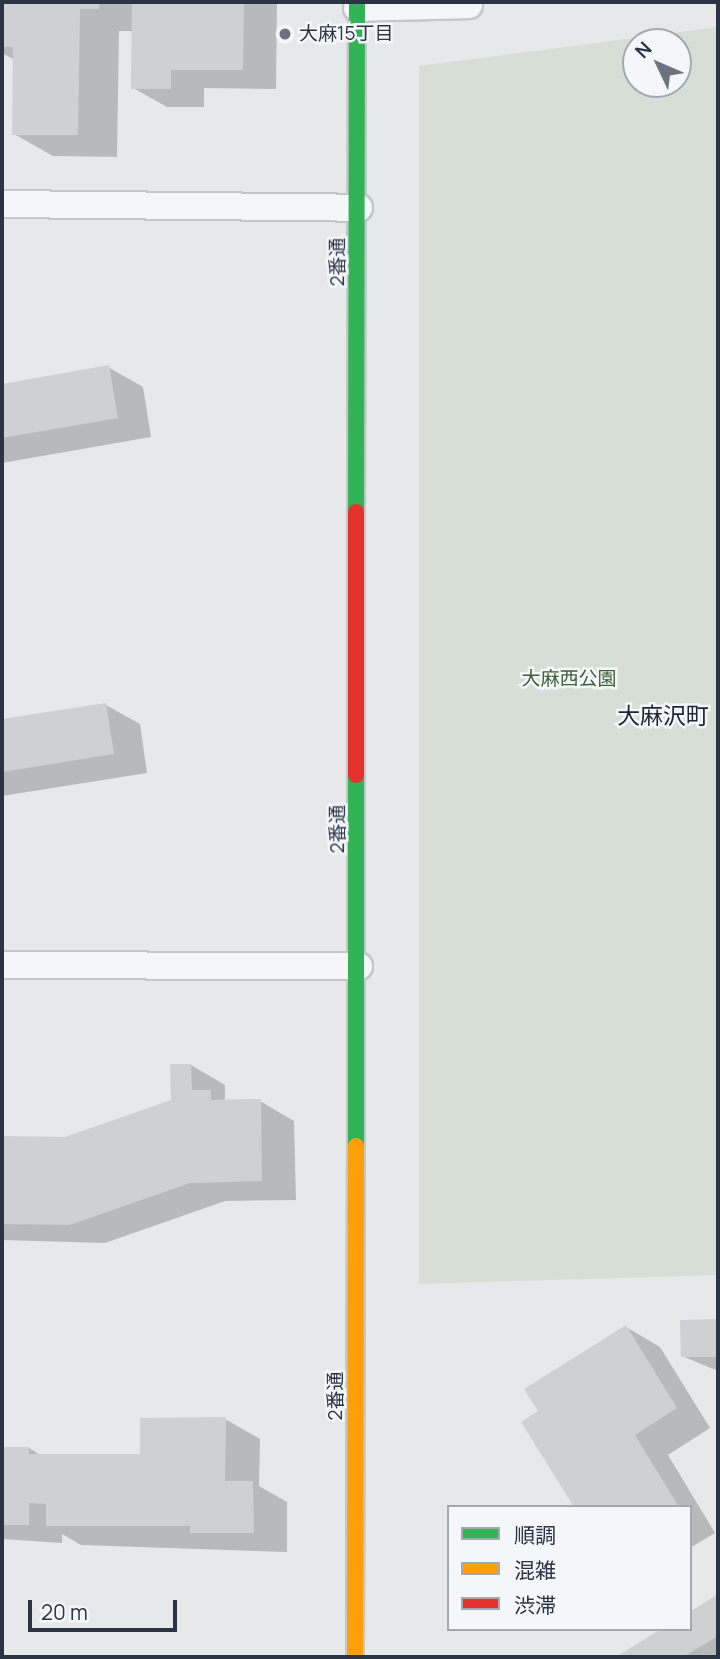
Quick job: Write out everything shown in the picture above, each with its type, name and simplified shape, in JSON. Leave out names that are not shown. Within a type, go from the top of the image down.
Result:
[{"type":"street","name":"2番通","points":[[355,1657],[359,967],[357,5]]},
{"type":"lane","points":[[357,5],[468,5]]},
{"type":"lane","points":[[2,204],[359,208]]},
{"type":"lane","points":[[2,965],[359,967]]},
{"type":"green space","name":"大麻西公園","points":[[718,27],[718,1275],[419,1284],[419,66],[622,40],[622,98],[692,98],[692,30]]},
{"type":"building","points":[[2,2],[99,2],[99,9],[80,9],[78,135],[12,135],[13,47],[2,47]]},
{"type":"building","points":[[132,2],[244,2],[243,70],[171,70],[171,89],[131,89]]},
{"type":"building","points":[[109,365],[118,418],[2,438],[2,384]]},
{"type":"building","points":[[106,703],[114,754],[2,772],[2,719]]},
{"type":"building","points":[[170,1064],[191,1064],[192,1090],[211,1090],[211,1100],[261,1099],[262,1181],[190,1183],[70,1225],[2,1224],[2,1136],[65,1137],[171,1100]]},
{"type":"building","points":[[718,1319],[718,1357],[681,1357],[680,1320]]},
{"type":"building","points":[[626,1325],[677,1408],[635,1435],[678,1505],[573,1505],[521,1422],[538,1411],[524,1389]]},
{"type":"building","points":[[226,1417],[225,1481],[253,1481],[254,1533],[190,1533],[190,1526],[46,1526],[46,1504],[29,1503],[29,1525],[2,1525],[2,1447],[29,1447],[29,1454],[140,1454],[140,1418]]},
{"type":"building","points":[[718,1594],[718,1636],[683,1657],[616,1657],[658,1631],[692,1631],[692,1611]]},
{"type":"traffic: fast","points":[[356,512],[357,2]]},
{"type":"traffic: fast","points":[[356,775],[356,1146]]},
{"type":"traffic: slow","points":[[355,1657],[356,1146]]},
{"type":"traffic: jam","points":[[356,512],[356,775]]},
{"type":"place","name":"大麻15丁目","points":[[285,34]]},
{"type":"district","name":"大麻沢町","points":[[663,715]]}]
